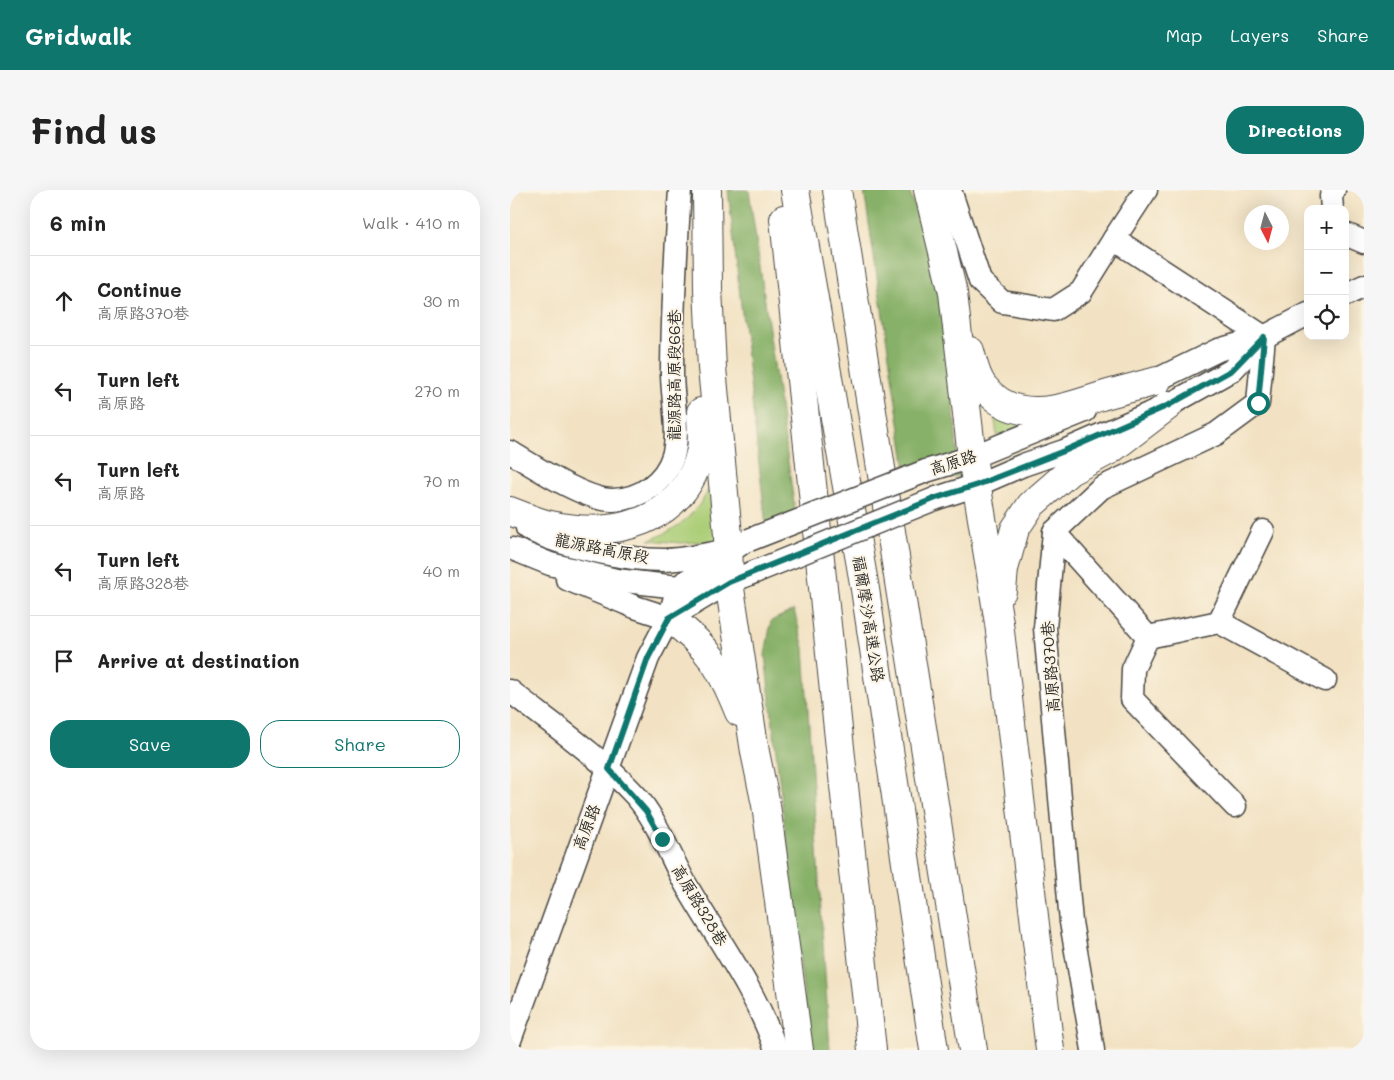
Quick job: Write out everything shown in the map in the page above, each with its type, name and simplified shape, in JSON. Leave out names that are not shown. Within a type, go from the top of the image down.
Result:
[{"type":"highway","points":[[707,190],[708,289],[712,368],[728,535],[738,546],[729,582],[755,752],[766,805],[793,1011],[800,1050]]},
{"type":"highway","points":[[781,190],[872,1050]]},
{"type":"highway","name":"福爾摩沙高速公路","points":[[795,190],[865,589],[934,1050]]},
{"type":"highway","points":[[837,190],[973,1050]]},
{"type":"highway","points":[[928,190],[953,293],[972,457],[999,623],[1050,1050]]},
{"type":"highway","points":[[510,512],[549,525],[590,530],[618,528],[643,521],[663,510],[681,496],[691,480],[701,449],[701,327],[708,289]]},
{"type":"highway","points":[[953,293],[962,315],[974,366],[983,386],[1001,403],[1010,408],[1046,412],[1157,381]]},
{"type":"highway","points":[[999,623],[1004,569],[1014,529],[1031,505],[1070,471],[1110,450],[1169,405]]},
{"type":"highway","points":[[669,618],[707,650],[722,670],[755,752]]},
{"type":"street","name":"龍源路高原段66巷","points":[[510,452],[586,493],[612,500],[632,497],[655,486],[667,471],[676,444],[672,334],[680,190]]},
{"type":"street","points":[[950,190],[980,281],[1002,302],[1053,310],[1081,292],[1146,190]]},
{"type":"street","points":[[1332,205],[1331,196],[1334,190]]},
{"type":"street","points":[[1349,236],[1364,242]]},
{"type":"street","points":[[1114,239],[1264,337],[1258,403],[1216,434],[1101,488],[1054,532],[1148,637]]},
{"type":"street","points":[[1349,293],[1364,286]]},
{"type":"street","name":"高原路","points":[[510,1040],[648,658],[669,618],[678,587],[738,546],[926,471],[972,457],[1157,381],[1218,350],[1264,337],[1304,316]]},
{"type":"street","name":"高原路","points":[[669,618],[729,582],[936,498],[977,485],[1064,451],[1169,405],[1232,370],[1264,337]]},
{"type":"street","name":"龍源路高原段","points":[[510,520],[538,534],[574,546],[664,560],[738,546]]},
{"type":"street","points":[[1219,622],[1263,531]]},
{"type":"street","name":"高原路370巷","points":[[1054,532],[1045,628],[1072,922],[1093,1050]]},
{"type":"street","points":[[512,548],[550,564],[616,580],[678,587],[729,582]]},
{"type":"street","name":"龍源路高原段","points":[[512,548],[582,586],[669,618]]},
{"type":"street","points":[[1148,637],[1219,622],[1325,680]]},
{"type":"street","points":[[1148,637],[1133,669],[1132,699],[1235,806]]},
{"type":"street","name":"高原路328巷","points":[[510,691],[609,769],[646,811],[689,890],[734,960],[760,1009],[776,1050]]},
{"type":"green space","points":[[728,190],[749,190],[797,524],[768,543]]},
{"type":"green space","points":[[864,190],[909,190],[946,304],[959,476],[908,483]]},
{"type":"green space","points":[[993,407],[1006,419],[1024,425],[997,436]]},
{"type":"green space","points":[[712,481],[718,541],[681,543],[649,540],[670,531],[688,518],[702,501]]},
{"type":"green space","points":[[794,610],[804,648],[830,1050],[810,1050],[765,655],[771,621]]},
{"type":"route","points":[[662,839],[636,797],[609,769],[648,658],[669,618],[729,582],[936,498],[977,485],[1023,465],[1064,451],[1169,405],[1232,370],[1264,337],[1258,403]]}]
